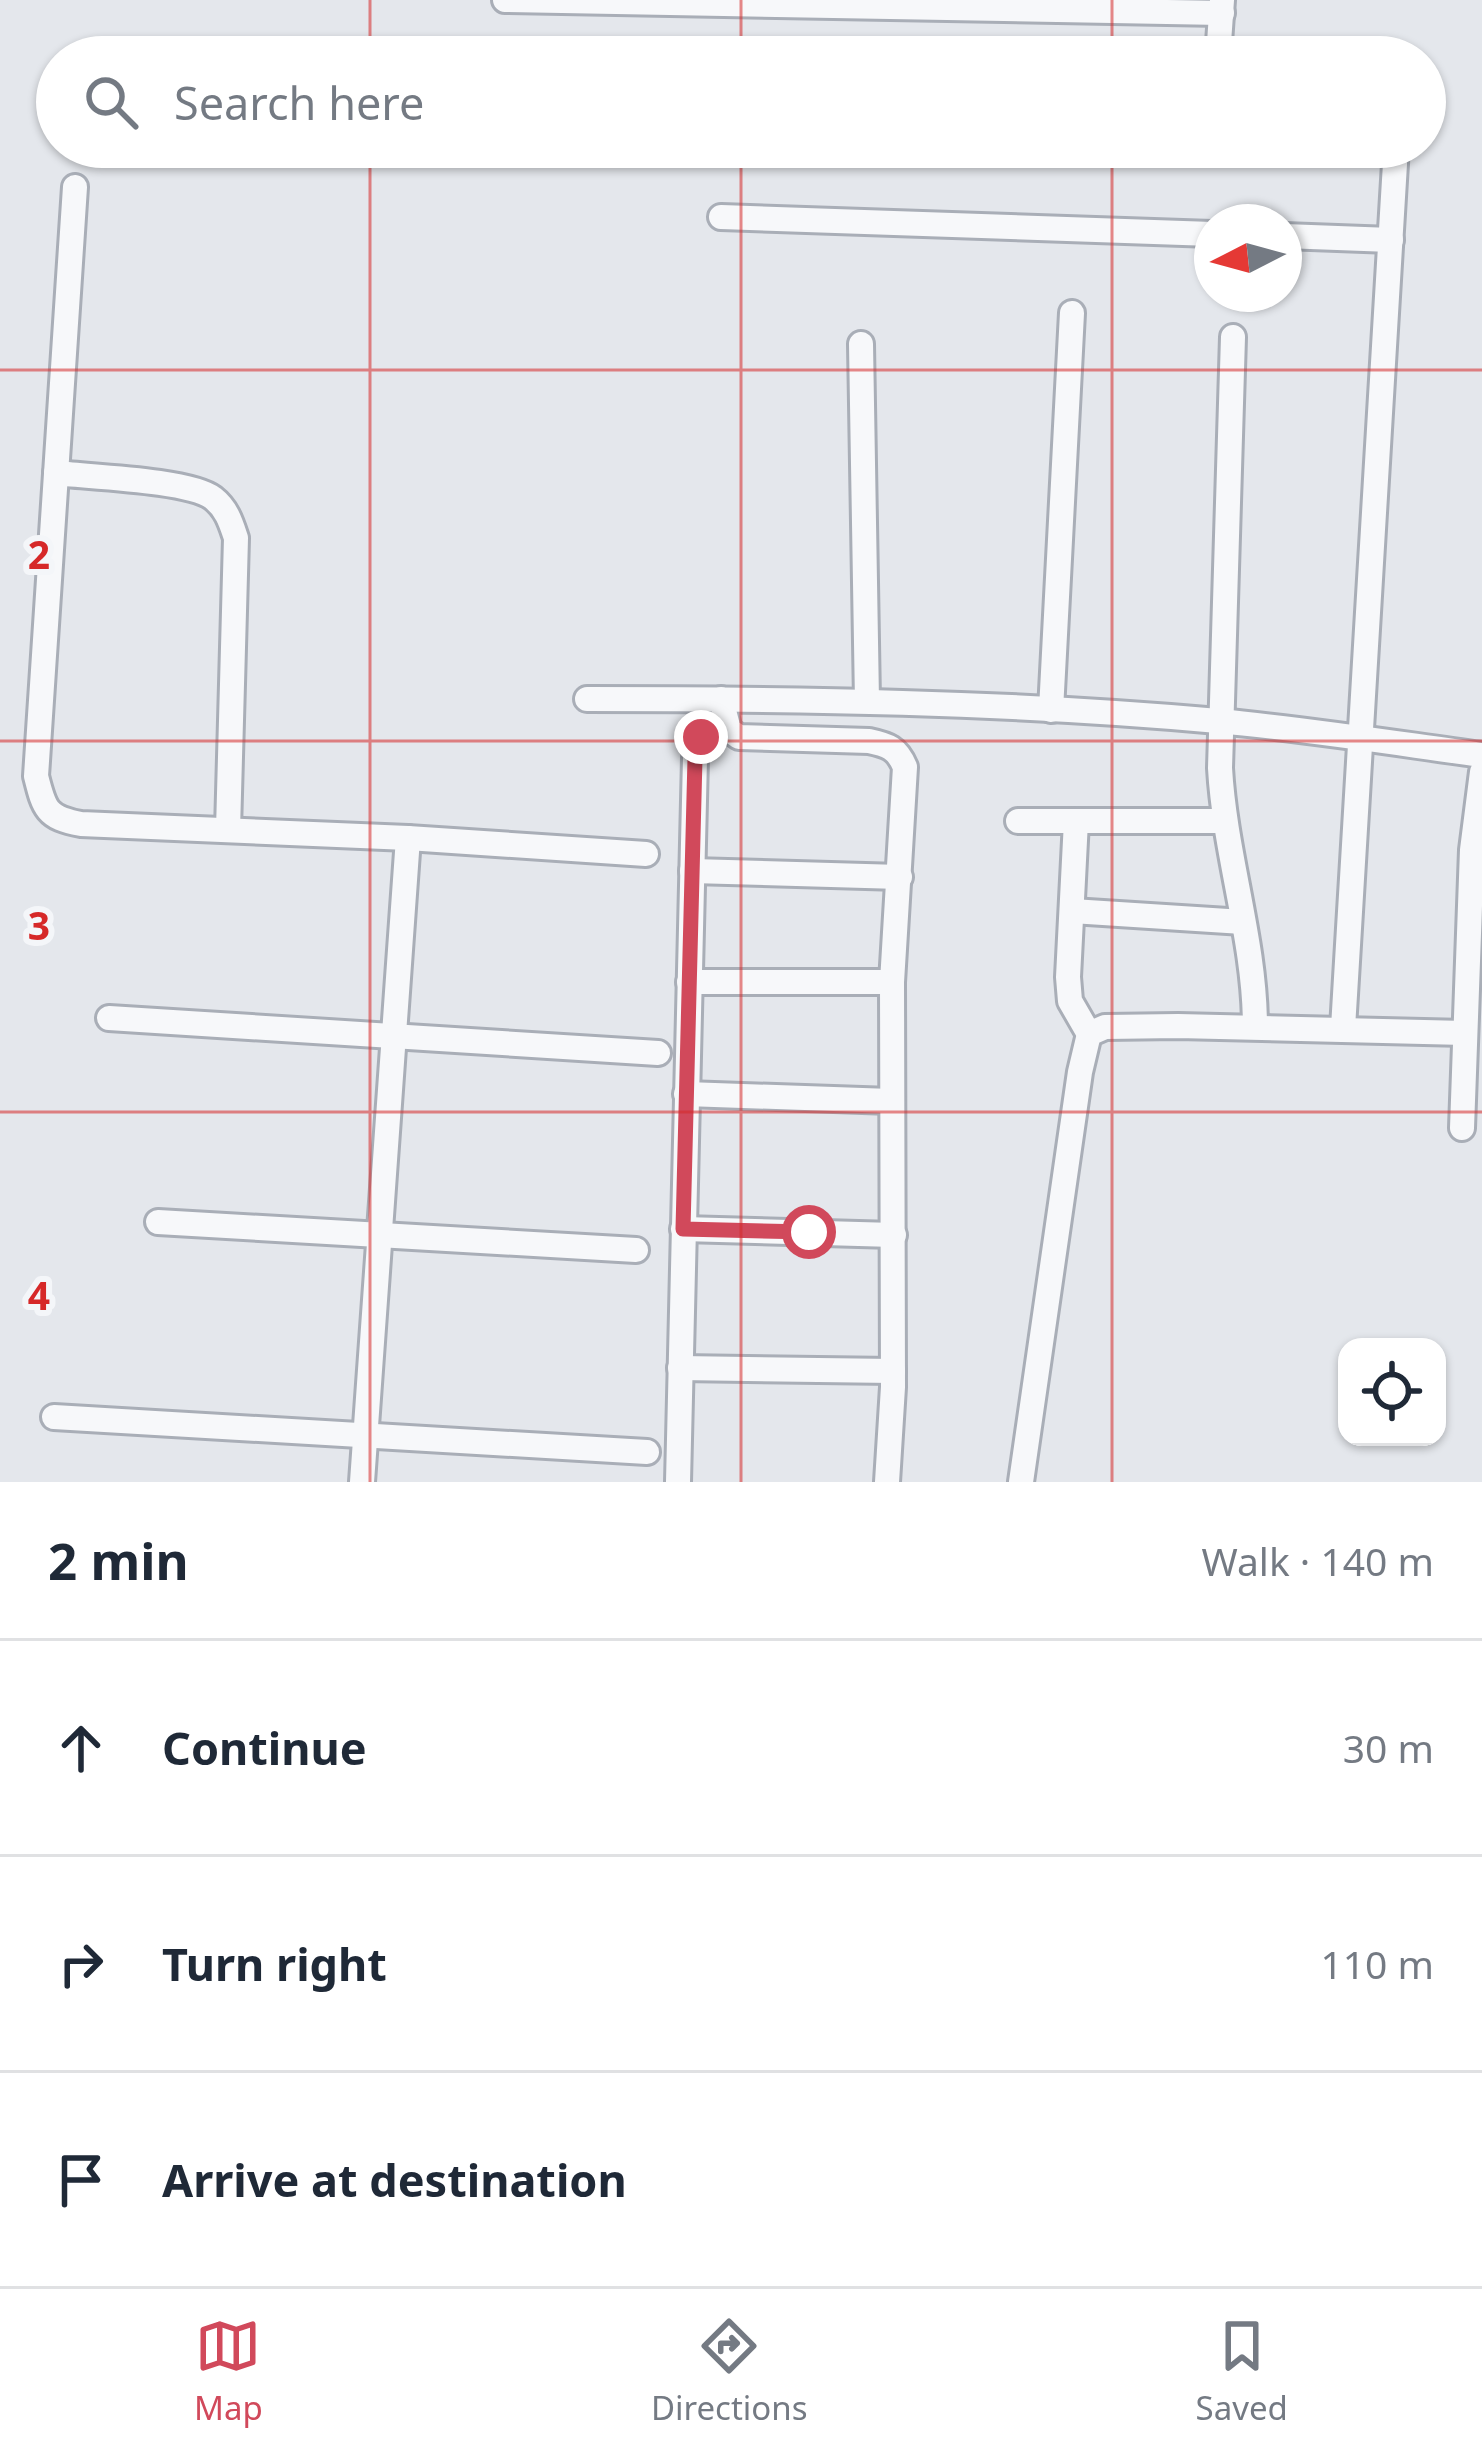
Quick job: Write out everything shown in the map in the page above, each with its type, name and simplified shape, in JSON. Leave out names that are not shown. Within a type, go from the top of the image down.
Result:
[{"type":"street","points":[[506,0],[1222,6],[1220,36]]},
{"type":"street","points":[[1343,1028],[1395,168]]},
{"type":"street","points":[[75,187],[36,776],[44,806],[58,820],[81,824],[646,854]]},
{"type":"street","points":[[721,217],[1194,233]]},
{"type":"street","points":[[1302,237],[1391,240]]},
{"type":"street","points":[[1052,710],[1072,313]]},
{"type":"street","points":[[1233,338],[1219,722],[1223,821],[1255,986],[1255,1028]]},
{"type":"street","points":[[861,344],[867,701]]},
{"type":"street","points":[[56,473],[178,486],[210,495],[227,513],[236,538],[228,830]]},
{"type":"street","points":[[586,699],[867,701],[1052,710],[1219,722],[1482,755]]},
{"type":"street","points":[[721,699],[729,730]]},
{"type":"street","points":[[678,1482],[695,758],[701,737],[729,730],[754,740],[869,741],[888,745],[899,753],[905,767],[892,982],[893,1371],[887,1482]]},
{"type":"street","points":[[1462,1128],[1472,850],[1482,772]]},
{"type":"street","points":[[1018,821],[1223,821]]},
{"type":"street","points":[[1021,1482],[1089,1034],[1070,1001],[1076,821]]},
{"type":"street","points":[[362,1482],[408,838]]},
{"type":"street","points":[[692,871],[900,877]]},
{"type":"street","points":[[1072,911],[1244,922]]},
{"type":"street","points":[[689,982],[892,982]]},
{"type":"street","points":[[109,1018],[658,1053]]},
{"type":"street","points":[[1089,1034],[1105,1027],[1343,1028],[1465,1034]]},
{"type":"street","points":[[686,1094],[891,1101]]},
{"type":"street","points":[[158,1222],[636,1250]]},
{"type":"street","points":[[683,1229],[894,1234]]},
{"type":"street","points":[[680,1368],[893,1371]]},
{"type":"street","points":[[54,1418],[647,1453]]},
{"type":"route","points":[[701,737],[695,758],[683,1229],[809,1232]]}]
